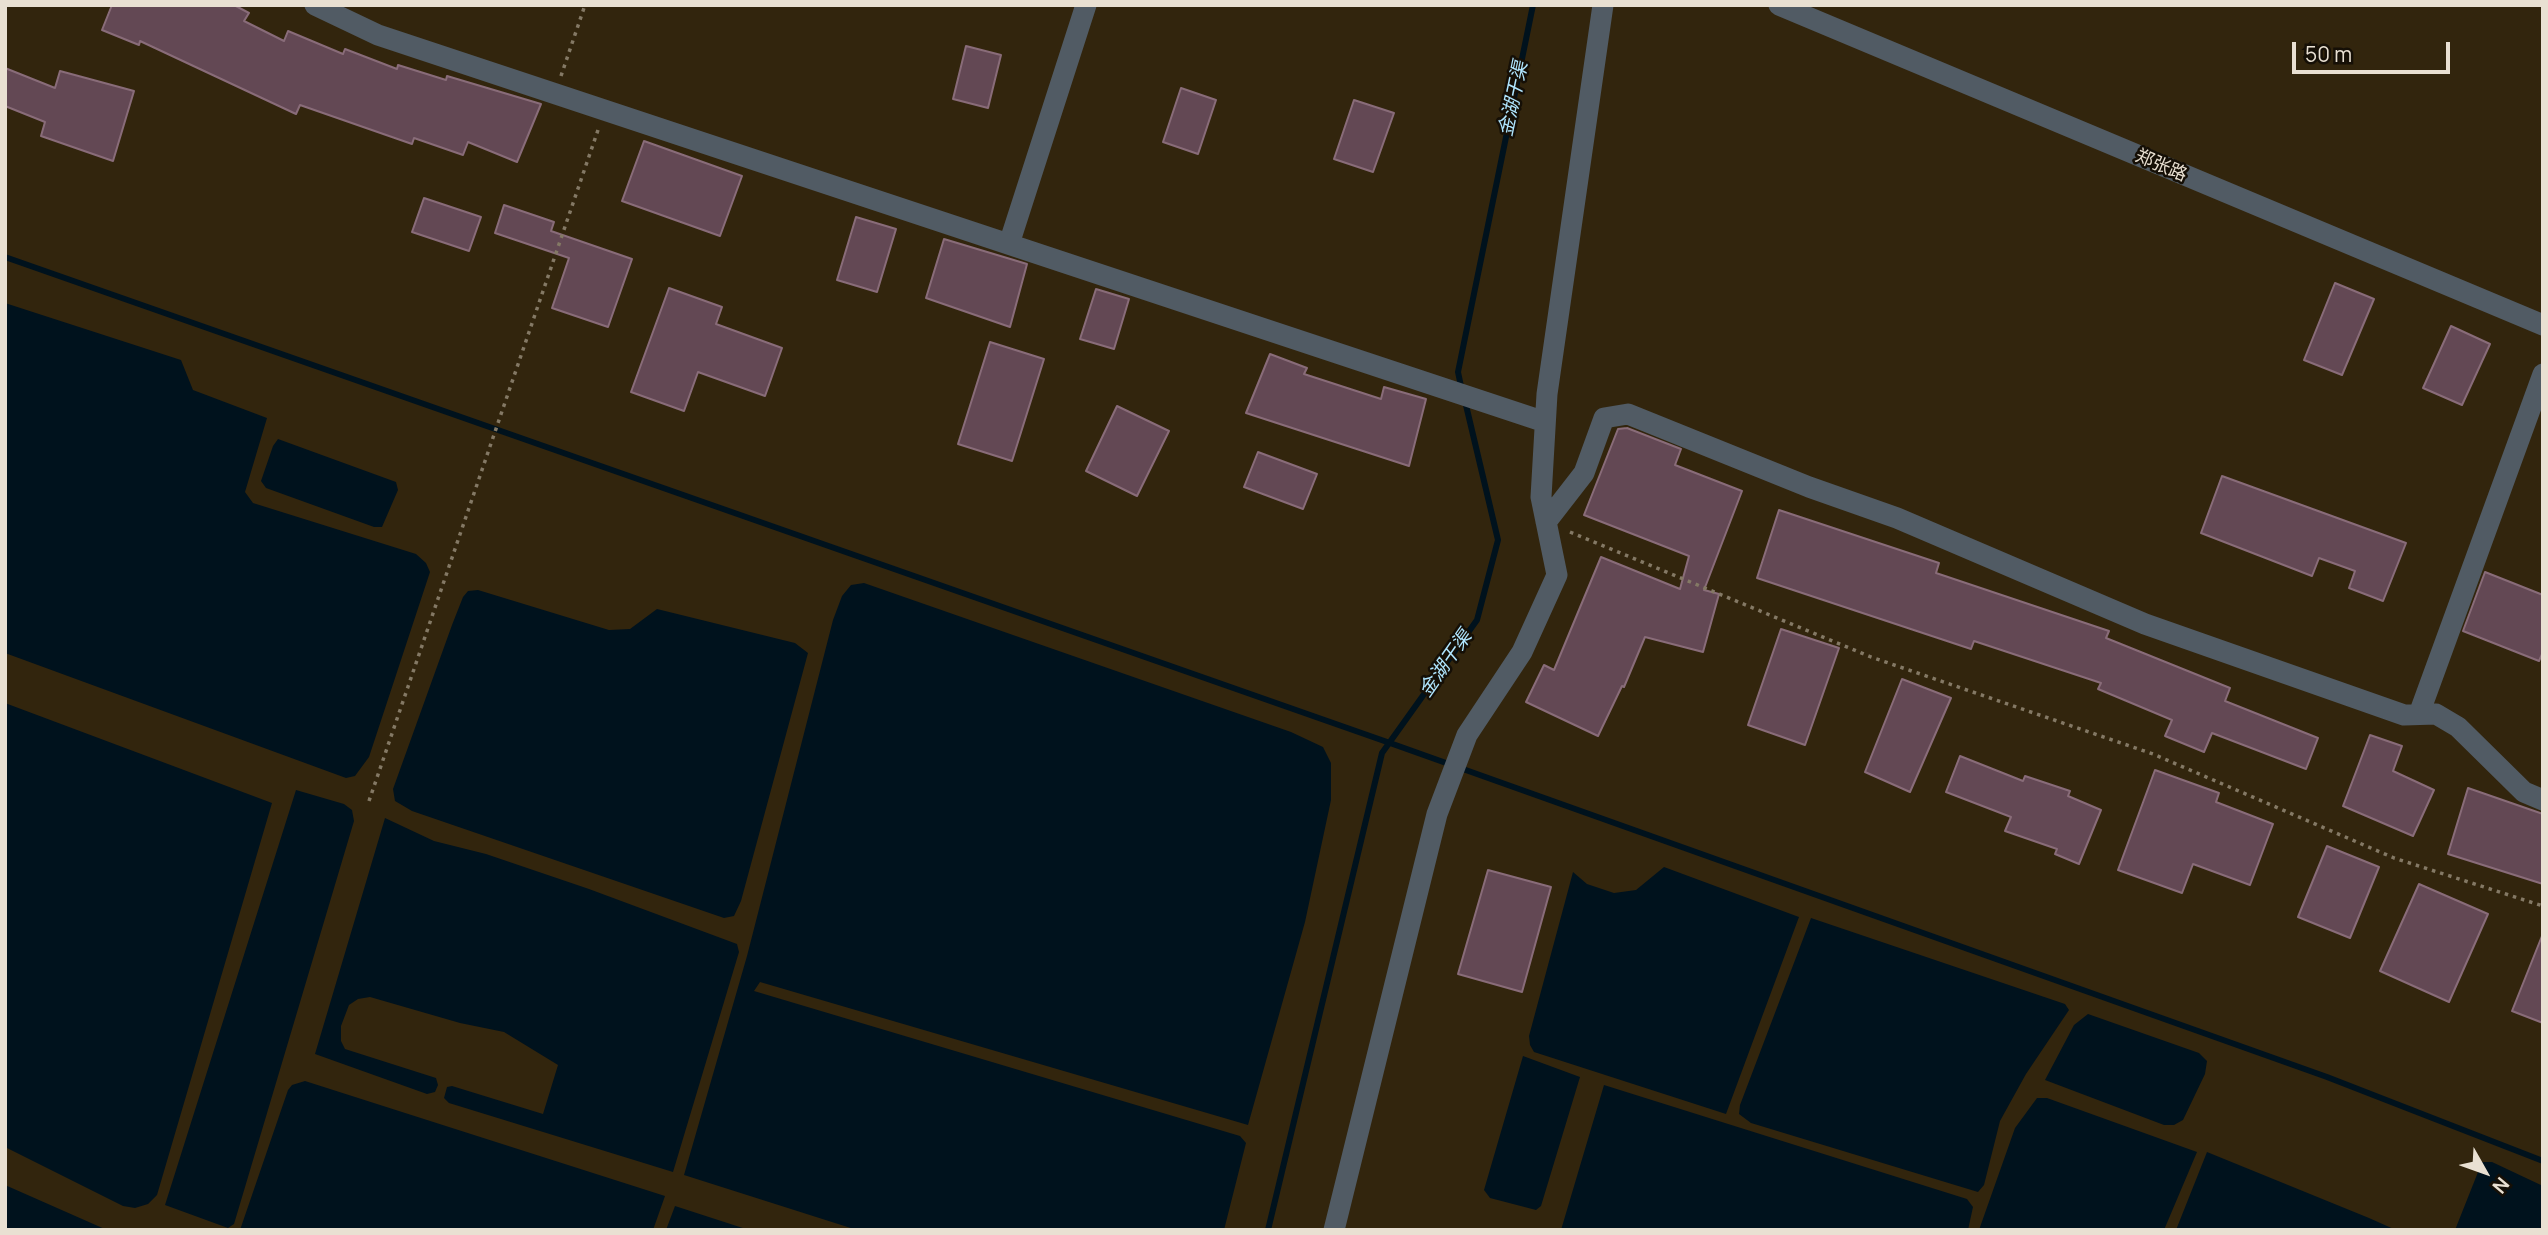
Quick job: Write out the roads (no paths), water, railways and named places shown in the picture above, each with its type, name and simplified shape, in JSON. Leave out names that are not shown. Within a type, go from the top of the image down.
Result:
[{"type":"street","points":[[315,5],[378,35],[1545,422]]},
{"type":"street","points":[[1009,244],[1086,5]]},
{"type":"street","points":[[1334,1230],[1437,814],[1467,734],[1522,652],[1556,575],[1541,497],[1545,422],[1603,5]]},
{"type":"street","name":"郑张路","points":[[1779,5],[2543,325]]},
{"type":"street","points":[[2419,714],[2543,374]]},
{"type":"street","points":[[1546,522],[1584,473],[1604,418],[1628,414],[1809,487],[1897,518],[2145,624],[2404,715],[2436,714],[2458,727],[2524,792],[2543,800]]},
{"type":"water","points":[[5,303],[181,360],[193,390],[267,418],[245,492],[253,503],[416,554],[426,563],[430,572],[369,757],[355,776],[346,778],[5,653]]},
{"type":"water","points":[[278,439],[396,482],[398,490],[382,527],[374,527],[266,488],[261,481]]},
{"type":"water","points":[[864,583],[1291,732],[1323,747],[1331,763],[1331,800],[1305,922],[1248,1125],[760,982],[754,991],[1240,1136],[1246,1143],[1224,1230],[857,1230],[684,1175],[747,956],[833,620],[842,596],[851,585]]},
{"type":"water","points":[[478,590],[609,630],[630,629],[657,609],[795,643],[808,653],[741,901],[734,916],[724,918],[412,811],[395,801],[393,789],[463,597],[468,591]]},
{"type":"water","points":[[5,703],[272,803],[157,1195],[148,1204],[135,1208],[123,1206],[5,1147]]},
{"type":"water","points":[[296,790],[344,804],[352,810],[354,821],[234,1224],[228,1228],[165,1205]]},
{"type":"water","points":[[385,818],[434,841],[486,854],[589,889],[737,944],[739,952],[673,1172],[449,1103],[444,1098],[447,1087],[452,1086],[543,1114],[558,1065],[504,1032],[460,1023],[370,997],[358,999],[349,1005],[341,1026],[341,1041],[345,1049],[436,1078],[438,1085],[435,1092],[427,1094],[315,1054]]},
{"type":"water","points":[[1664,867],[1799,917],[1726,1114],[1534,1052],[1530,1045],[1529,1036],[1573,872],[1587,884],[1614,893],[1636,890]]},
{"type":"water","points":[[1811,918],[2065,1004],[2069,1010],[2026,1074],[2000,1121],[1984,1185],[1978,1192],[1751,1123],[1739,1114],[1740,1105]]},
{"type":"water","points":[[2088,1014],[2199,1053],[2207,1061],[2205,1074],[2183,1120],[2174,1125],[2164,1125],[2045,1080],[2074,1025]]},
{"type":"water","points":[[1523,1056],[1580,1077],[1541,1206],[1536,1210],[1490,1198],[1484,1190]]},
{"type":"water","points":[[305,1081],[665,1196],[653,1230],[240,1230],[288,1090],[292,1085]]},
{"type":"water","points":[[1604,1085],[1967,1199],[1973,1207],[1968,1230],[1561,1230]]},
{"type":"water","points":[[2037,1098],[2047,1098],[2197,1152],[2164,1230],[1979,1230],[2015,1128]]},
{"type":"water","points":[[2207,1152],[2369,1218],[2396,1230],[2176,1230]]},
{"type":"water","points":[[2482,1162],[2492,1162],[2543,1186],[2543,1230],[2455,1230]]},
{"type":"water","points":[[5,1185],[107,1230],[5,1230]]},
{"type":"water","points":[[675,1206],[749,1230],[666,1230]]},
{"type":"waterway","name":"金湖干渠","points":[[1462,391],[1458,372],[1533,5]]},
{"type":"waterway","points":[[5,257],[1390,743],[2327,1077],[2543,1161]]},
{"type":"waterway","name":"金湖干渠","points":[[1268,1230],[1382,753],[1477,620],[1498,540],[1465,401]]}]
